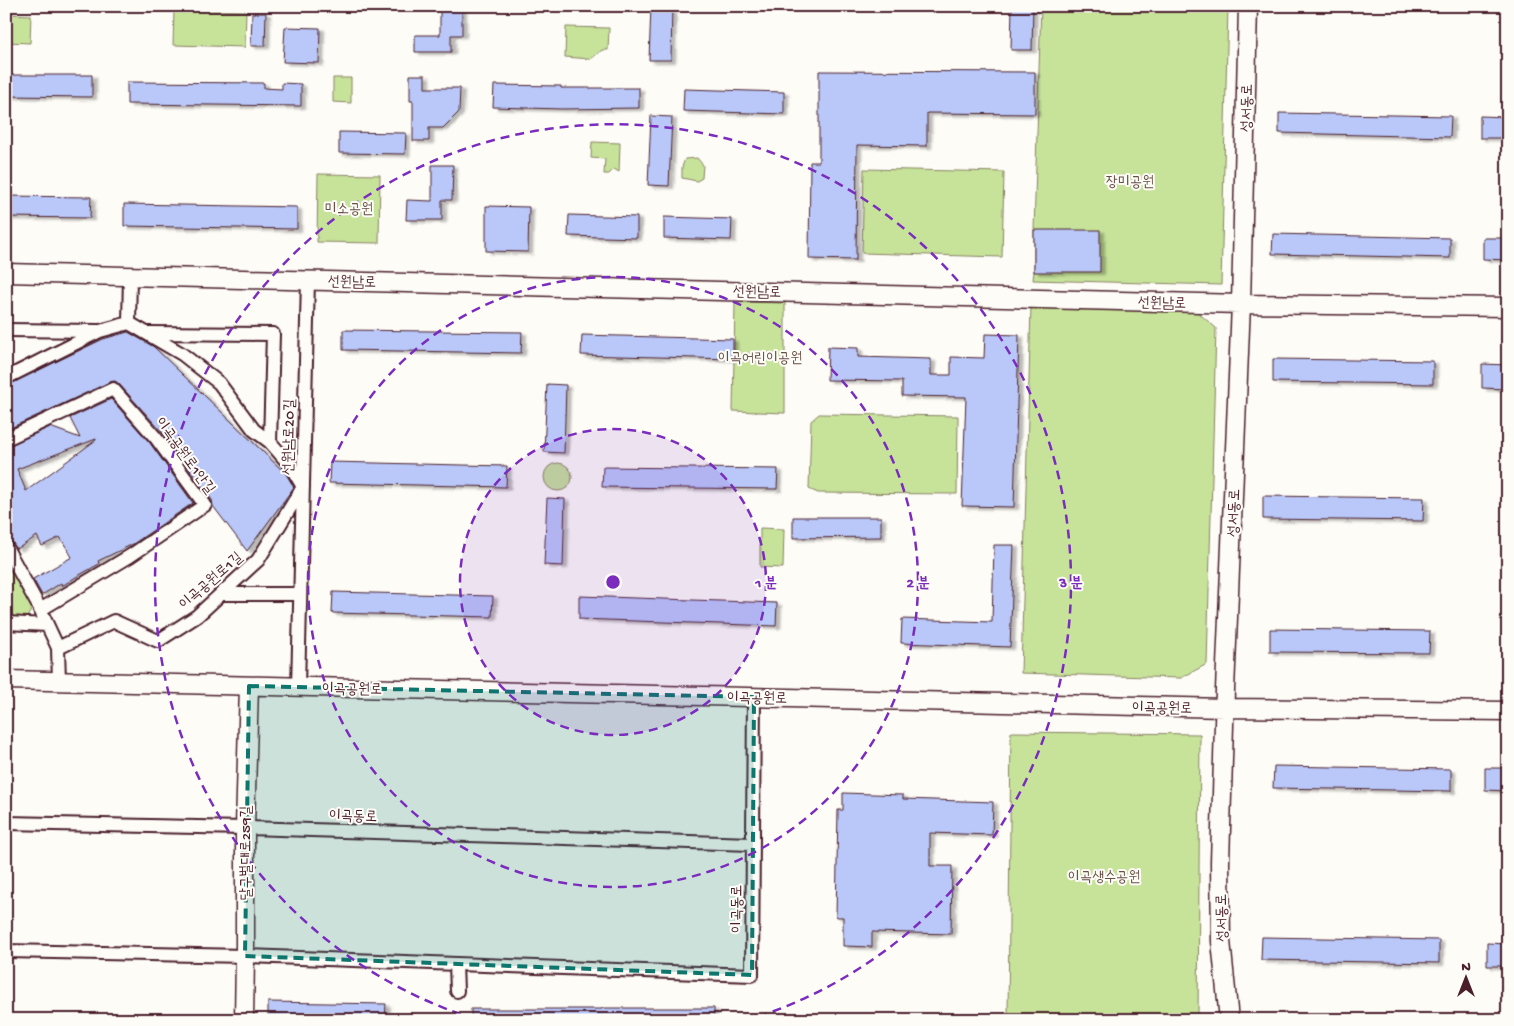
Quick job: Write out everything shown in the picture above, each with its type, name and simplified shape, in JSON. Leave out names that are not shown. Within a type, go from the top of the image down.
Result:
[{"type":"main road","name":"성서동로","points":[[1229,1020],[1221,941],[1220,863],[1241,304],[1248,6]]},
{"type":"main road","name":"선원남로","points":[[6,273],[1241,304],[1508,307]]},
{"type":"main road","name":"이곡공원로","points":[[6,680],[1225,708],[1508,712]]},
{"type":"main road","name":"달구벌대로259길","points":[[244,1020],[245,828],[249,686]]},
{"type":"street","points":[[129,323],[130,276]]},
{"type":"street","name":"선원남로20길","points":[[298,687],[308,280]]},
{"type":"street","points":[[6,378],[100,331],[129,323],[182,354],[219,383],[254,430],[270,442],[290,465],[303,487]]},
{"type":"street","points":[[6,330],[100,331]]},
{"type":"street","points":[[146,333],[272,334],[270,442]]},
{"type":"street","name":"이곡공원로1안길","points":[[6,439],[113,389],[156,438],[205,505],[130,556],[40,610]]},
{"type":"street","name":"이곡공원로1길","points":[[58,648],[114,621],[158,641],[197,616],[258,560],[303,487]]},
{"type":"street","points":[[6,547],[58,648],[59,682]]},
{"type":"street","points":[[221,594],[300,594]]},
{"type":"street","points":[[6,623],[47,625]]},
{"type":"street","points":[[752,844],[754,697]]},
{"type":"street","name":"이곡동로","points":[[6,823],[245,828],[752,844],[752,975],[245,956],[6,951]]},
{"type":"street","points":[[456,964],[458,992]]},
{"type":"highlighted area","points":[[249,686],[754,697],[752,975],[245,956]]},
{"type":"green space","name":"장미공원","points":[[1041,6],[1228,6],[1221,285],[1033,280]]},
{"type":"green space","points":[[174,9],[246,11],[245,47],[173,45]]},
{"type":"green space","points":[[6,14],[31,15],[30,43],[6,42]]},
{"type":"green space","points":[[566,27],[609,28],[608,50],[602,50],[591,59],[565,57]]},
{"type":"green space","points":[[333,78],[351,78],[351,103],[333,102]]},
{"type":"green space","points":[[592,142],[620,143],[619,172],[614,169],[609,174],[604,174],[605,159],[591,158]]},
{"type":"green space","points":[[697,158],[703,165],[702,178],[697,181],[682,178],[682,167],[685,159]]},
{"type":"green space","points":[[864,169],[1004,172],[1002,257],[862,253]]},
{"type":"green space","name":"미소공원","points":[[318,174],[380,175],[379,243],[317,242]]},
{"type":"green space","name":"이곡어린이공원","points":[[735,302],[785,303],[785,413],[733,411]]},
{"type":"green space","points":[[1031,306],[1196,311],[1216,328],[1207,664],[1181,678],[1021,673]]},
{"type":"green space","points":[[819,414],[958,416],[957,494],[818,493],[809,489],[811,421]]},
{"type":"green space","points":[[558,463],[568,467],[572,477],[568,487],[558,491],[548,487],[544,477],[548,467]]},
{"type":"green space","points":[[760,528],[784,529],[783,568],[760,567]]},
{"type":"green space","points":[[6,559],[11,565],[32,609],[25,620],[6,620]]},
{"type":"green space","name":"이곡생수공원","points":[[1011,732],[1200,734],[1198,1019],[1008,1017]]},
{"type":"building","points":[[440,6],[462,6],[462,35],[451,35],[451,52],[415,52],[415,35],[440,35]]},
{"type":"building","points":[[651,6],[672,6],[671,60],[649,60]]},
{"type":"building","points":[[1012,6],[1033,6],[1032,50],[1011,50]]},
{"type":"building","points":[[252,13],[266,13],[265,46],[251,46]]},
{"type":"building","points":[[285,27],[320,28],[319,63],[283,62]]},
{"type":"building","points":[[819,71],[1035,72],[1035,114],[927,113],[927,146],[857,145],[856,260],[809,259],[810,162],[819,162]]},
{"type":"building","points":[[6,75],[92,75],[92,97],[6,96]]},
{"type":"building","points":[[410,75],[425,75],[425,88],[460,88],[459,112],[443,128],[429,128],[429,141],[413,141],[413,101],[410,101]]},
{"type":"building","points":[[127,82],[264,83],[264,88],[282,89],[282,83],[301,84],[301,106],[127,104]]},
{"type":"building","points":[[494,85],[561,86],[561,88],[639,88],[639,108],[561,109],[493,107]]},
{"type":"building","points":[[684,89],[784,92],[784,114],[683,111]]},
{"type":"building","points":[[1279,113],[1451,116],[1450,137],[1279,133]]},
{"type":"building","points":[[651,116],[672,117],[669,186],[648,185]]},
{"type":"building","points":[[1480,116],[1508,117],[1508,138],[1480,138]]},
{"type":"building","points":[[339,132],[406,133],[405,154],[339,153]]},
{"type":"building","points":[[432,165],[453,165],[452,200],[442,200],[442,220],[406,220],[407,200],[432,201]]},
{"type":"building","points":[[6,196],[91,197],[90,218],[6,217]]},
{"type":"building","points":[[124,204],[297,207],[297,229],[124,226]]},
{"type":"building","points":[[486,206],[529,207],[528,252],[486,251]]},
{"type":"building","points":[[569,215],[637,217],[637,238],[568,236]]},
{"type":"building","points":[[664,217],[732,219],[731,240],[664,238]]},
{"type":"building","points":[[1034,230],[1100,230],[1100,272],[1034,272]]},
{"type":"building","points":[[1273,234],[1450,238],[1450,258],[1272,254]]},
{"type":"building","points":[[1483,238],[1508,238],[1508,260],[1483,259]]},
{"type":"building","points":[[343,330],[522,332],[521,353],[343,350]]},
{"type":"building","points":[[128,332],[154,347],[286,474],[294,487],[247,551],[213,506],[212,500],[163,433],[115,381],[6,430],[6,386],[103,339]]},
{"type":"building","points":[[985,334],[1019,335],[1014,507],[962,506],[966,397],[902,396],[902,381],[827,380],[828,347],[858,348],[858,357],[931,359],[931,375],[951,375],[951,357],[984,358]]},
{"type":"building","points":[[582,335],[733,339],[733,359],[581,355]]},
{"type":"building","points":[[1273,359],[1433,361],[1433,384],[1273,382]]},
{"type":"building","points":[[1482,364],[1508,365],[1508,389],[1482,388]]},
{"type":"building","points":[[547,384],[566,385],[564,453],[544,452]]},
{"type":"building","points":[[111,399],[150,443],[193,503],[133,544],[98,561],[99,564],[62,586],[61,583],[42,595],[33,579],[72,557],[60,537],[42,546],[37,536],[17,549],[11,540],[6,539],[6,499],[10,498],[6,488],[6,447],[50,427],[80,438],[70,418]],"holes":[[[96,440],[26,491],[17,469]]]},
{"type":"building","points":[[330,462],[507,466],[506,487],[329,483]]},
{"type":"building","points":[[603,467],[778,469],[777,489],[602,487]]},
{"type":"building","points":[[1263,496],[1424,498],[1423,521],[1263,519]]},
{"type":"building","points":[[547,498],[565,499],[563,566],[544,565]]},
{"type":"building","points":[[793,517],[881,517],[881,537],[793,538]]},
{"type":"building","points":[[994,545],[1014,545],[1010,647],[901,643],[902,619],[992,622]]},
{"type":"building","points":[[333,592],[493,596],[492,617],[332,613]]},
{"type":"building","points":[[579,596],[777,603],[776,626],[579,619]]},
{"type":"building","points":[[1270,629],[1430,631],[1429,653],[1270,652]]},
{"type":"building","points":[[1274,766],[1451,769],[1451,791],[1273,788]]},
{"type":"building","points":[[1485,768],[1508,768],[1508,791],[1485,790]]},
{"type":"building","points":[[843,793],[903,795],[903,799],[993,802],[992,835],[930,833],[930,866],[952,866],[951,934],[872,932],[872,947],[843,946],[843,917],[836,917],[838,810],[843,810]]},
{"type":"building","points":[[1262,937],[1439,940],[1439,963],[1261,960]]},
{"type":"building","points":[[1487,943],[1508,944],[1508,966],[1487,966]]},
{"type":"building","points":[[268,1002],[386,1004],[385,1020],[268,1020]]},
{"type":"building","points":[[714,1008],[714,1020],[471,1020],[471,1009]]}]
